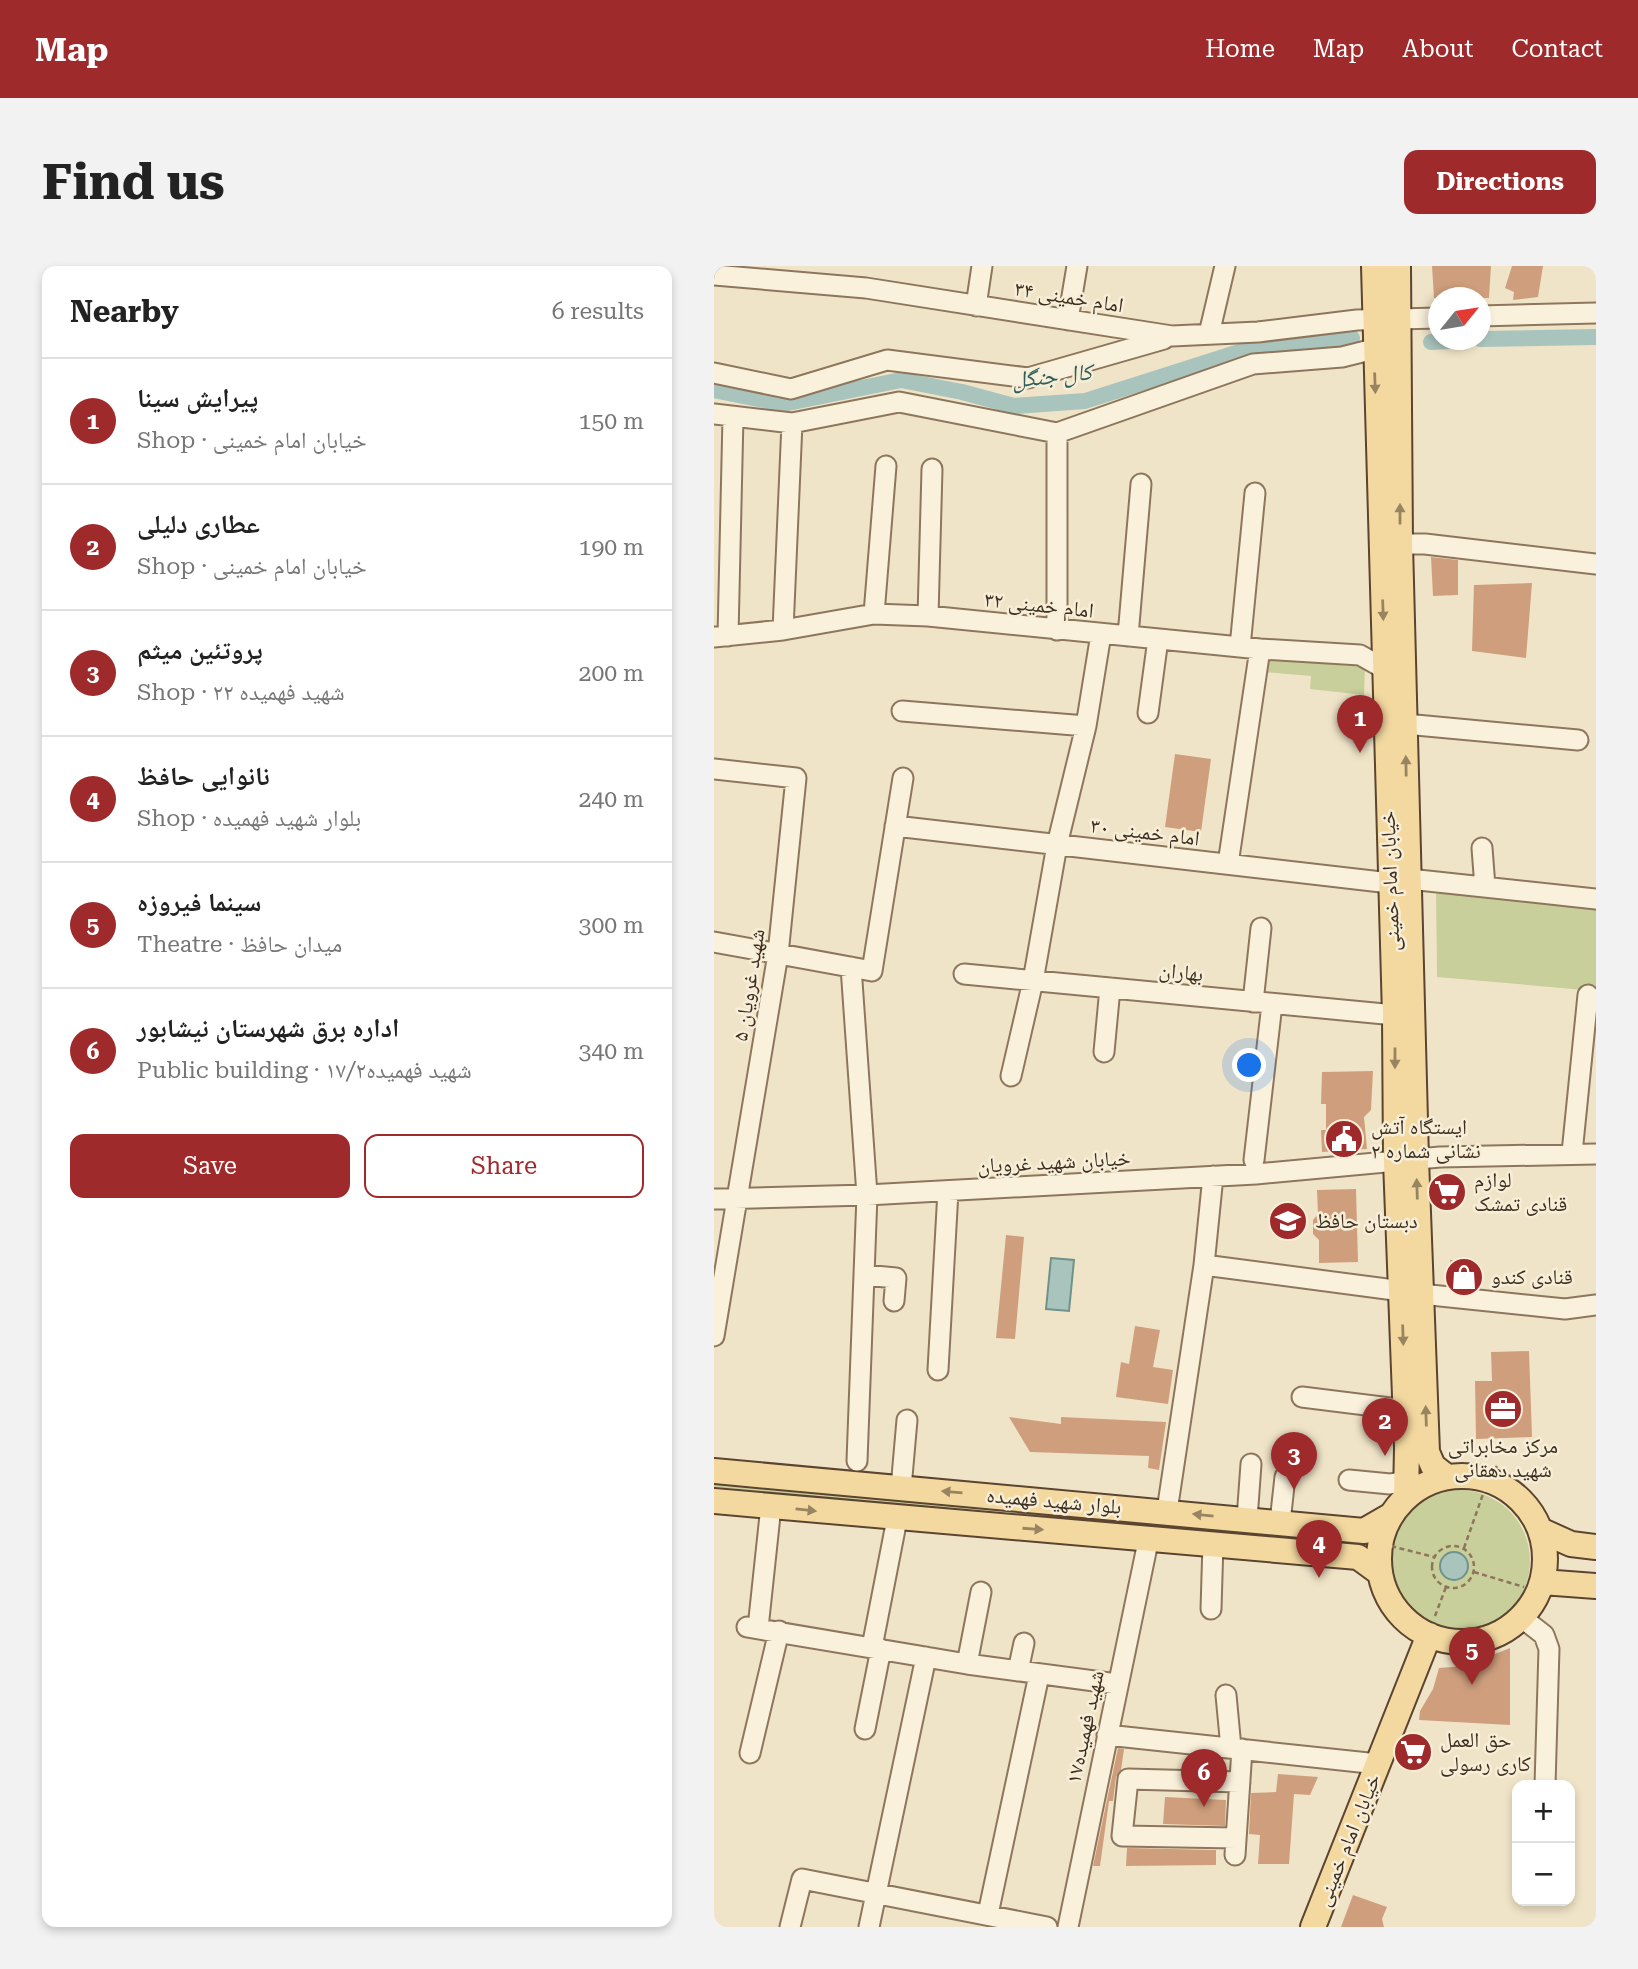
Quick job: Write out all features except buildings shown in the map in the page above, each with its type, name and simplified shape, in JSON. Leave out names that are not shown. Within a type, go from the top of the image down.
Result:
[{"type":"main road","name":"خیابان امام خمینی","points":[[1374,266],[1388,319],[1401,544],[1405,724],[1395,1014],[1406,1160]]},
{"type":"main road","name":"خیابان امام خمینی","points":[[1398,266],[1388,319],[1374,348],[1385,670],[1399,881],[1411,1292],[1427,1452],[1433,1466],[1447,1476]]},
{"type":"main road","name":"خیابان امام خمینی","points":[[1406,1489],[1411,1292]]},
{"type":"main road","name":"بلوار شهید فهمیده","points":[[714,1471],[1364,1531],[1390,1517]]},
{"type":"main road","points":[[1493,1473],[1529,1509],[1540,1530],[1545,1556],[1540,1587],[1521,1618],[1497,1634],[1481,1640],[1454,1642],[1429,1635],[1406,1620],[1389,1599],[1380,1573],[1380,1543],[1390,1517],[1406,1489],[1447,1476],[1493,1473]]},
{"type":"main road","name":"بلوار شهید فهمیده","points":[[714,1501],[1358,1557],[1380,1573]]},
{"type":"main road","points":[[1540,1530],[1571,1544],[1596,1547]]},
{"type":"main road","points":[[1540,1587],[1596,1587]]},
{"type":"main road","name":"خیابان امام خمینی","points":[[1313,1927],[1429,1635]]},
{"type":"street","points":[[976,306],[982,266]]},
{"type":"street","points":[[1068,320],[1077,266]]},
{"type":"street","points":[[1209,334],[1225,266]]},
{"type":"street","name":"امام خمینی ۳۴","points":[[714,275],[736,271],[866,288],[1172,337],[1388,319],[1428,318]]},
{"type":"street","points":[[1491,316],[1596,313]]},
{"type":"street","points":[[714,373],[791,389],[887,359],[1028,378],[1172,337]]},
{"type":"street","points":[[721,636],[723,416],[792,423],[899,402],[1057,433],[1253,365],[1348,355],[1374,348]]},
{"type":"street","points":[[783,630],[792,423]]},
{"type":"street","points":[[1057,433],[1057,630]]},
{"type":"street","points":[[874,614],[886,466]]},
{"type":"street","points":[[928,616],[932,469]]},
{"type":"street","points":[[1128,636],[1141,484]]},
{"type":"street","points":[[1228,864],[1244,758],[1255,493]]},
{"type":"street","points":[[1401,544],[1425,544],[1596,564]]},
{"type":"street","name":"امام خمینی ۳۲","points":[[721,636],[783,630],[874,614],[928,616],[1250,648],[1360,655]]},
{"type":"street","points":[[1011,1076],[1033,981],[1057,845],[1086,726],[1101,634]]},
{"type":"street","points":[[1148,713],[1158,639]]},
{"type":"street","points":[[1384,641],[1360,655],[1385,670]]},
{"type":"street","points":[[902,711],[1086,726]]},
{"type":"street","points":[[1405,724],[1578,740]]},
{"type":"street","name":"شهید غرویان ۵","points":[[714,769],[796,778],[778,954],[724,1277],[717,1305],[714,1336]]},
{"type":"street","points":[[714,942],[872,971],[903,778]]},
{"type":"street","name":"امام خمینی ۳۰","points":[[895,826],[1228,864],[1596,899]]},
{"type":"street","points":[[1482,848],[1485,887]]},
{"type":"street","points":[[1254,1160],[1265,1078],[1261,928]]},
{"type":"street","points":[[850,967],[867,1195],[857,1461]]},
{"type":"street","name":"بهاران","points":[[964,974],[1395,1014]]},
{"type":"street","points":[[1104,1052],[1111,988]]},
{"type":"street","points":[[1572,1153],[1588,995]]},
{"type":"street","name":"خیابان شهید غرویان","points":[[714,1199],[948,1191],[1213,1176],[1406,1160],[1596,1154]]},
{"type":"street","points":[[1167,1511],[1204,1265],[1213,1176]]},
{"type":"street","points":[[938,1370],[948,1191]]},
{"type":"street","points":[[1204,1265],[1565,1309],[1596,1305]]},
{"type":"street","points":[[864,1275],[896,1278],[894,1301]]},
{"type":"street","points":[[1303,1397],[1406,1410]]},
{"type":"street","points":[[901,1488],[908,1420]]},
{"type":"street","points":[[1247,1519],[1251,1464]]},
{"type":"street","points":[[1280,1522],[1285,1477]]},
{"type":"street","points":[[1349,1480],[1390,1483],[1406,1489]]},
{"type":"street","points":[[771,1506],[753,1628],[967,1664],[1117,1684]]},
{"type":"street","points":[[865,1729],[884,1588],[897,1519]]},
{"type":"street","name":"شهید فهمیده۱۷","points":[[1069,1927],[1149,1537]]},
{"type":"street","points":[[1211,1609],[1213,1543]]},
{"type":"street","points":[[967,1664],[981,1592]]},
{"type":"street","points":[[1521,1618],[1544,1635],[1549,1649],[1545,1780]]},
{"type":"street","points":[[750,1753],[779,1631]]},
{"type":"street","points":[[1018,1671],[1024,1643]]},
{"type":"street","points":[[869,1927],[926,1657]]},
{"type":"street","points":[[989,1913],[1039,1675]]},
{"type":"street","points":[[1226,1695],[1240,1782],[1236,1846],[1122,1836],[1128,1779],[1240,1782]]},
{"type":"street","points":[[1107,1735],[1378,1764]]},
{"type":"street","points":[[790,1927],[802,1879],[876,1896],[989,1913],[1047,1927]]},
{"type":"path","points":[[1464,1548],[1493,1473]]},
{"type":"path","points":[[1380,1543],[1434,1557]]},
{"type":"path","points":[[1450,1545],[1464,1548],[1473,1559],[1474,1572],[1460,1587],[1446,1587],[1435,1578],[1434,1557],[1450,1545]]},
{"type":"path","points":[[1474,1572],[1540,1587]]},
{"type":"path","points":[[1429,1635],[1446,1587]]},
{"type":"green space","points":[[1266,659],[1365,667],[1364,695],[1310,689],[1311,676],[1264,672]]},
{"type":"green space","points":[[1436,891],[1596,906],[1596,991],[1437,977]]},
{"type":"green space","points":[[714,1482],[1346,1538],[1344,1546],[714,1487]]},
{"type":"green space","points":[[1459,1490],[1486,1495],[1509,1511],[1525,1534],[1530,1561],[1525,1588],[1509,1611],[1486,1627],[1459,1632],[1432,1627],[1409,1611],[1393,1588],[1388,1561],[1393,1534],[1409,1511],[1432,1495]]},
{"type":"water","points":[[1051,1258],[1074,1260],[1069,1311],[1046,1309]]},
{"type":"water","points":[[1454,1552],[1464,1556],[1468,1566],[1464,1576],[1454,1580],[1444,1576],[1440,1566],[1444,1556]]},
{"type":"waterway","name":"کال جنگل","points":[[1491,339],[1596,337]]},
{"type":"waterway","name":"کال جنگل","points":[[714,390],[783,404],[901,380],[1014,406],[1085,401],[1248,349],[1352,338]]},
{"type":"place","name":"پیرایش سینا","points":[[1360,753]]},
{"type":"place","name":"ایستگاه آتش نشانی شماره ۲","points":[[1344,1139]]},
{"type":"place","name":"لوازم قنادی تمشک","points":[[1447,1192]]},
{"type":"place","name":"دبستان حافظ","points":[[1288,1221]]},
{"type":"place","name":"قنادی کندو","points":[[1464,1277]]},
{"type":"place","name":"مرکز مخابراتی شهید دهقانی","points":[[1503,1409]]},
{"type":"place","name":"عطاری دلیلی","points":[[1385,1456]]},
{"type":"place","name":"پروتئین میثم","points":[[1294,1490]]},
{"type":"place","name":"نانوایی حافظ","points":[[1319,1578]]},
{"type":"place","name":"سینما فیروزه","points":[[1472,1685]]},
{"type":"place","name":"حق العمل کاری رسولی","points":[[1413,1752]]},
{"type":"place","name":"اداره برق شهرستان نیشابور","points":[[1204,1807]]}]
